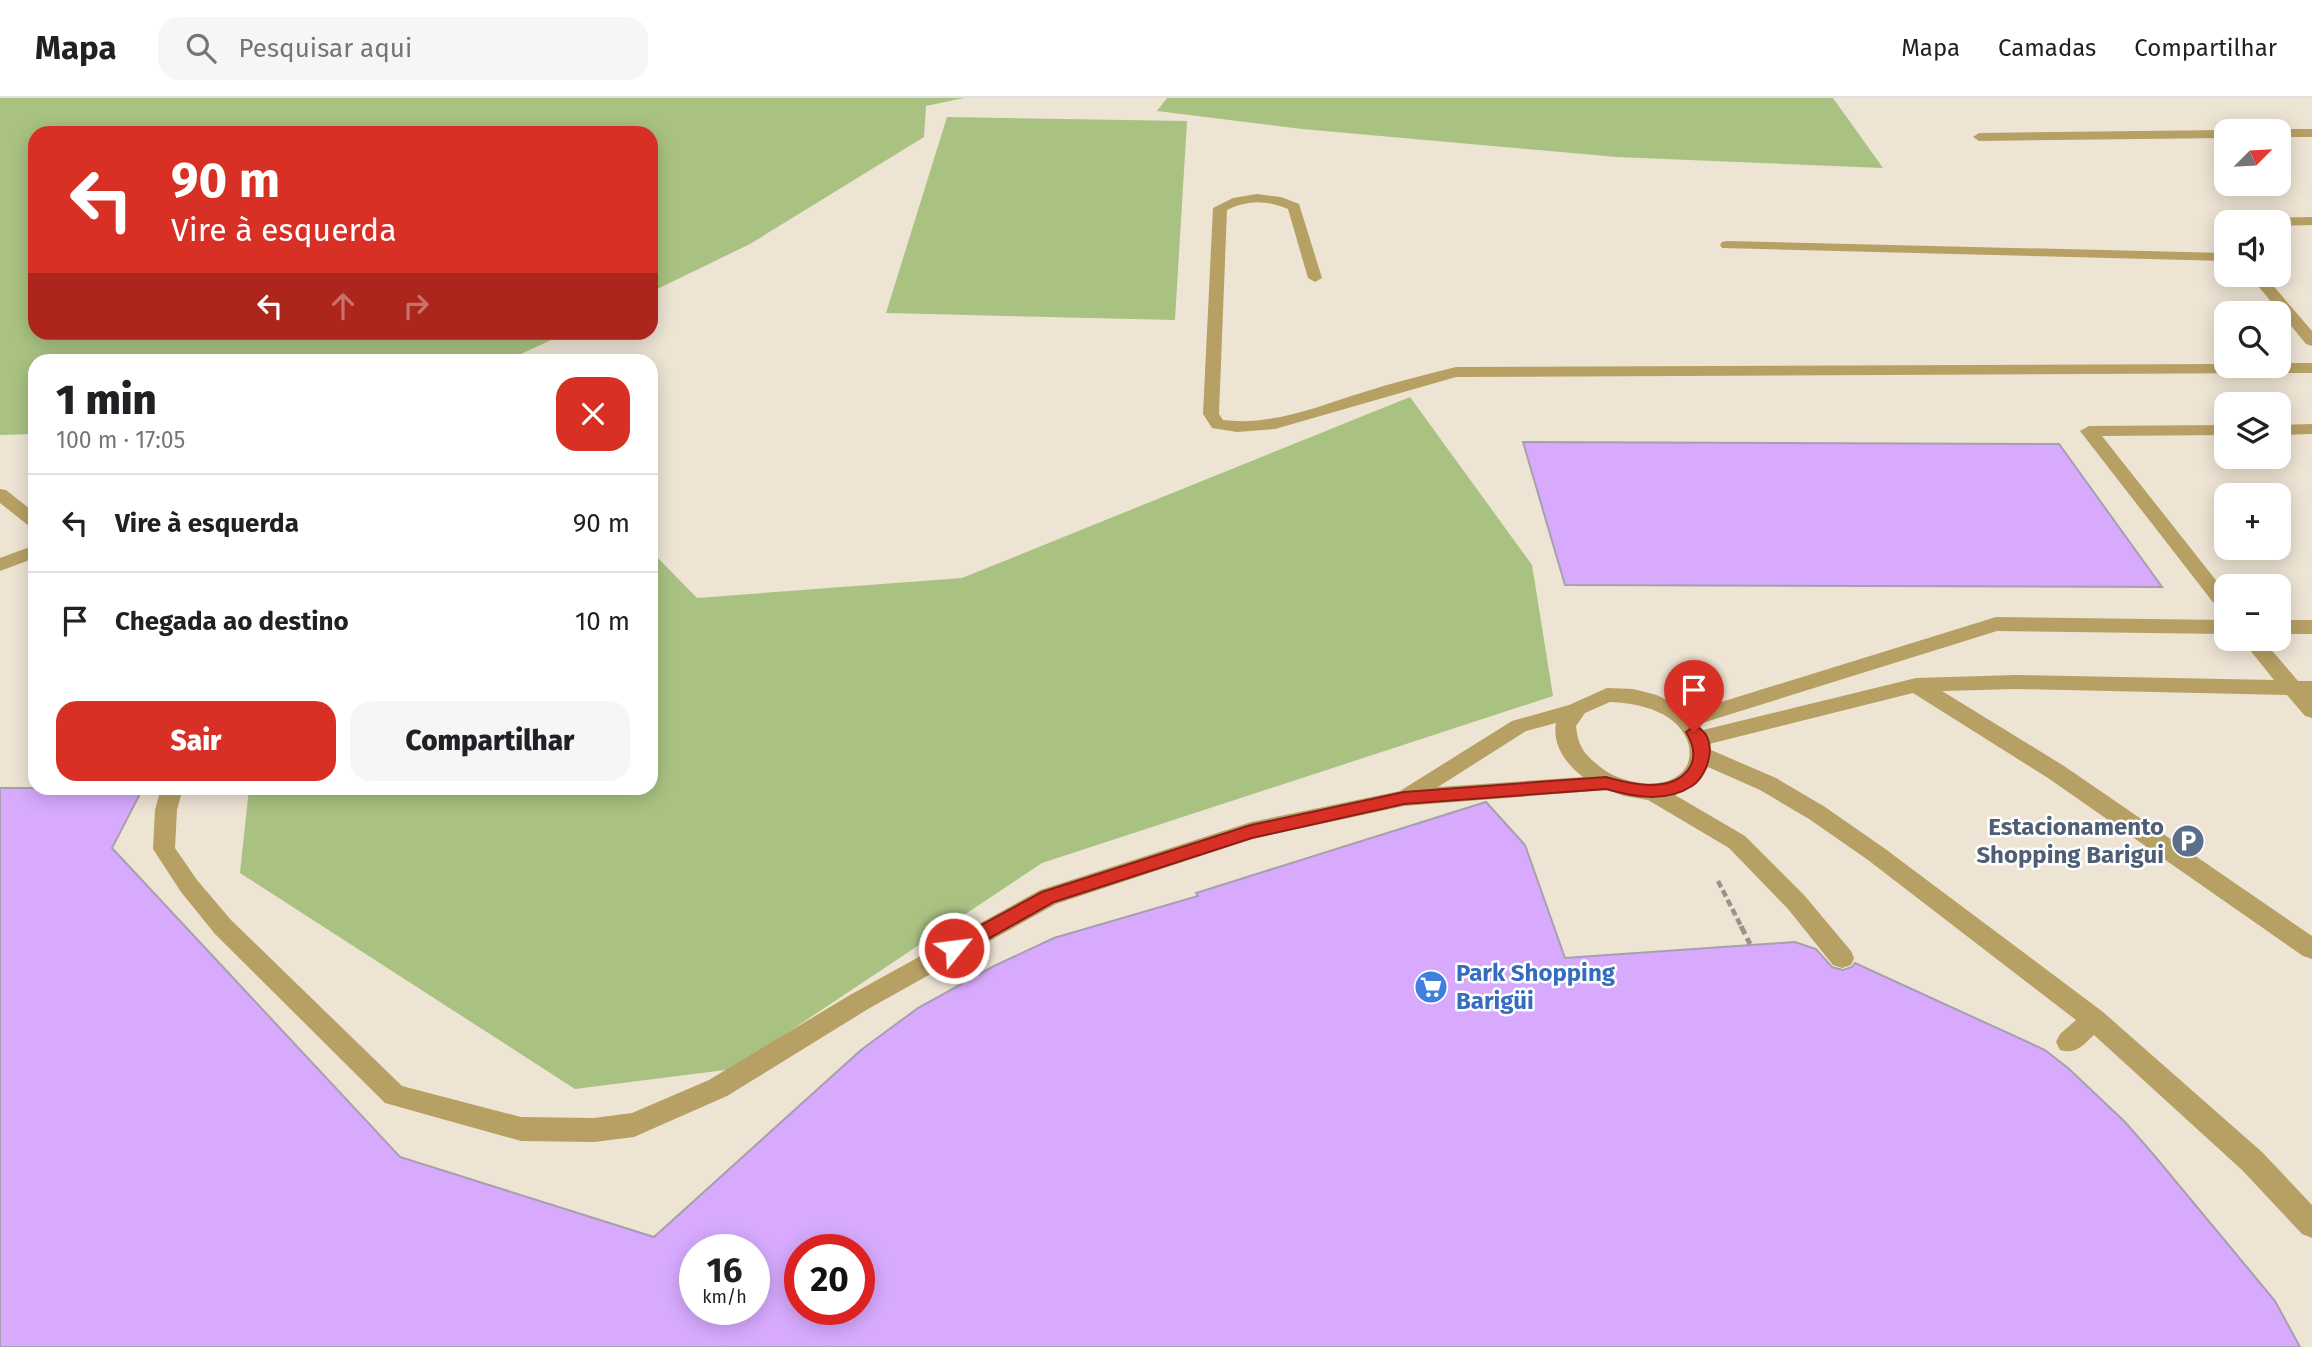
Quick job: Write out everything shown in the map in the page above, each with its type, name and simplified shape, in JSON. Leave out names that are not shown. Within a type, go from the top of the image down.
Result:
[{"type":"lane","points":[[2291,133],[2312,133]]},
{"type":"lane","points":[[1979,137],[2214,134]]},
{"type":"lane","points":[[1315,278],[1294,207],[1277,198],[1235,200],[1220,208],[1211,414],[1218,424],[1234,428],[1287,421],[1407,384],[1456,372],[2312,368]]},
{"type":"lane","points":[[2291,221],[2312,221]]},
{"type":"lane","points":[[2296,221],[2312,236]]},
{"type":"lane","points":[[1727,245],[2214,257]]},
{"type":"lane","points":[[2266,287],[2312,341]]},
{"type":"lane","points":[[2291,430],[2312,429]]},
{"type":"lane","points":[[2214,430],[2088,431],[2214,591]]},
{"type":"lane","points":[[0,494],[28,516]]},
{"type":"lane","points":[[0,565],[28,554]]},
{"type":"lane","points":[[1685,721],[1996,624],[2214,627]]},
{"type":"lane","points":[[2291,627],[2312,627]]},
{"type":"lane","points":[[2263,651],[2302,688],[2312,711]]},
{"type":"lane","points":[[1701,747],[1916,685],[2016,682],[2302,688]]},
{"type":"lane","points":[[1916,685],[2056,772],[2312,949]]},
{"type":"lane","points":[[1404,798],[1519,726],[1573,711],[1587,701],[1606,695],[1629,695],[1663,706],[1685,721],[1701,747],[1817,813],[1896,869],[2094,1019],[2252,1161],[2312,1225]]},
{"type":"lane","points":[[1573,711],[1564,725],[1565,741],[1573,758],[1588,772],[1606,783],[1651,791],[1671,788],[1688,781],[1698,769],[1701,747]]},
{"type":"lane","points":[[170,795],[166,810],[164,849],[189,886],[223,927],[394,1095],[522,1129],[594,1130],[634,1125],[718,1088],[859,1002],[1048,897],[1251,831],[1404,798],[1606,783]]},
{"type":"lane","points":[[1651,791],[1737,842],[1796,902],[1842,957]]},
{"type":"lane","points":[[2069,1042],[2094,1019]]},
{"type":"green space","points":[[0,98],[964,98],[926,106],[924,137],[750,244],[658,289],[658,126],[28,126],[28,340],[551,340],[521,354],[28,354],[28,434],[0,435]]},
{"type":"green space","points":[[1167,98],[1833,98],[1883,168],[1617,157],[1302,129],[1157,111]]},
{"type":"green space","points":[[947,117],[1187,121],[1175,320],[886,313]]},
{"type":"green space","points":[[1410,397],[1532,565],[1553,696],[1042,863],[733,1069],[575,1089],[240,873],[248,795],[658,795],[658,558],[697,598],[962,578]]},
{"type":"building","points":[[1523,442],[2059,444],[2162,587],[1565,585]]},
{"type":"building","name":"Park Shopping Barigüi","points":[[0,788],[28,788],[28,795],[139,795],[112,848],[400,1157],[654,1237],[861,1050],[918,1008],[994,966],[1054,938],[1198,896],[1196,893],[1486,802],[1525,845],[1565,958],[1795,942],[1816,949],[1832,967],[1843,970],[1855,963],[2045,1050],[2125,1122],[2275,1301],[2300,1347],[0,1347]]},
{"type":"place","name":"Estacionamento Shopping Barigui","points":[[2188,841]]},
{"type":"place","name":"Park Shopping Barigüi","points":[[1431,987]]},
{"type":"route","points":[[954,948],[1048,897],[1251,831],[1404,798],[1606,783],[1651,791],[1671,788],[1688,781],[1698,769],[1702,755],[1699,739],[1694,732]]}]
